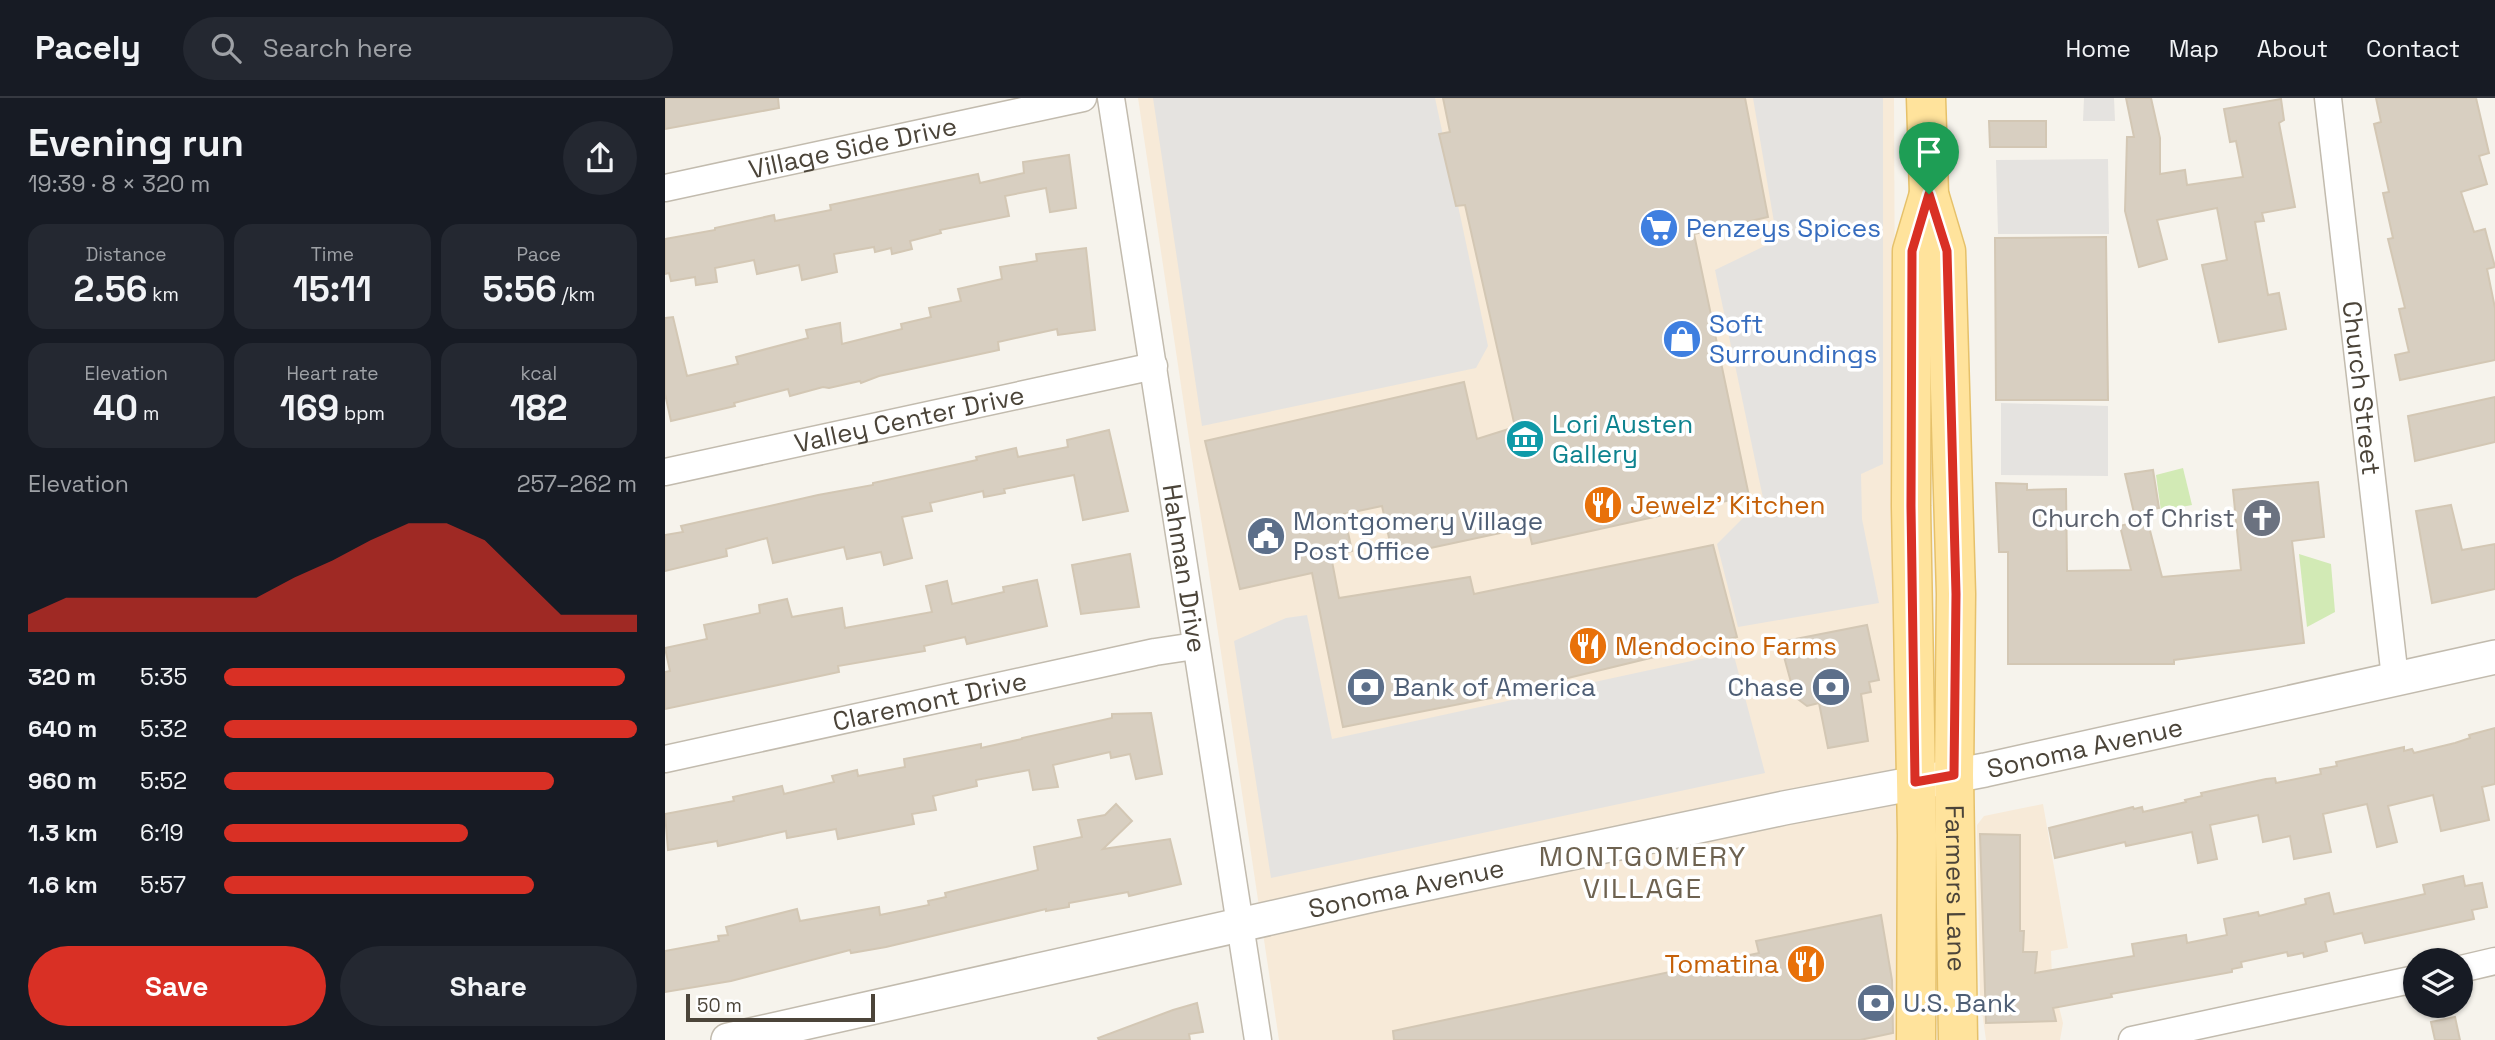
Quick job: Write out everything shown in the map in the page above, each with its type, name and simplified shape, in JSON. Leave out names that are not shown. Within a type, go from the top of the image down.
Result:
[{"type":"main road","name":"Farmers Lane","points":[[1926,98],[1929,194],[1947,251],[1956,594],[1954,775],[1958,1040]]},
{"type":"main road","name":"Farmers Lane","points":[[1916,1040],[1911,506],[1912,251],[1929,194]]},
{"type":"street","name":"Village Side Drive","points":[[665,188],[1083,98]]},
{"type":"street","name":"Hahman Drive","points":[[1111,98],[1258,1040]]},
{"type":"street","name":"Church Street","points":[[2328,98],[2395,678]]},
{"type":"street","name":"Valley Center Drive","points":[[665,472],[1154,366]]},
{"type":"street","name":"Claremont Drive","points":[[665,759],[1155,652],[1195,646]]},
{"type":"street","name":"Sonoma Avenue","points":[[728,1040],[1241,925],[1784,808],[2087,748],[2495,657]]},
{"type":"street","points":[[2473,966],[2495,961]]},
{"type":"street","points":[[2132,1040],[2403,982]]},
{"type":"shaded area","name":"MONTGOMERY VILLAGE","points":[[1138,98],[1894,98],[1898,1040],[1279,1040]]},
{"type":"shaded area","points":[[1153,98],[1435,98],[1488,346],[1476,368],[1202,426]]},
{"type":"shaded area","points":[[1753,98],[1883,98],[1883,464],[1861,474],[1862,519],[1879,603],[1738,627],[1717,544],[1763,498],[1715,270],[1777,240]]},
{"type":"shaded area","points":[[2084,98],[2114,98],[2115,121],[2083,121]]},
{"type":"shaded area","points":[[2108,159],[2109,234],[1998,234],[1996,160]]},
{"type":"shaded area","points":[[2001,403],[2108,406],[2108,476],[2001,475]]},
{"type":"shaded area","points":[[1307,615],[1332,739],[1733,652],[1765,773],[1271,878],[1234,641],[1286,618]]},
{"type":"shaded area","points":[[2043,804],[2068,948],[2051,951],[2052,978],[2063,1023],[2060,1040],[1986,1040],[1980,997],[1977,825],[1984,816]]},
{"type":"green space","points":[[2183,468],[2192,505],[2161,511],[2156,475]]},
{"type":"green space","points":[[2299,554],[2331,564],[2335,612],[2307,627]]},
{"type":"building","points":[[665,98],[778,98],[779,108],[665,129]]},
{"type":"building","points":[[1443,98],[1745,98],[1768,217],[1694,234],[1749,496],[1532,544],[1528,527],[1393,556],[1382,506],[1344,514],[1352,551],[1331,556],[1339,598],[1470,577],[1474,594],[1713,545],[1737,637],[1535,686],[1536,689],[1343,727],[1312,573],[1240,589],[1205,441],[1464,382],[1477,439],[1515,427],[1465,205],[1456,206],[1439,134],[1450,132]]},
{"type":"building","points":[[2126,98],[2151,98],[2160,138],[2160,174],[2185,170],[2187,185],[2243,177],[2236,141],[2230,142],[2224,109],[2281,99],[2284,120],[2279,123],[2295,207],[2262,213],[2264,221],[2255,222],[2268,295],[2279,293],[2286,329],[2219,342],[2202,265],[2227,260],[2217,208],[2157,220],[2167,259],[2139,267],[2125,211],[2127,137],[2134,137]]},
{"type":"building","points":[[2376,98],[2476,98],[2489,153],[2479,156],[2487,184],[2461,192],[2474,232],[2485,229],[2495,267],[2487,269],[2495,308],[2495,360],[2400,380],[2395,355],[2409,352],[2399,309],[2405,308],[2388,239],[2393,238],[2383,193],[2389,192],[2374,124],[2381,122]]},
{"type":"building","points":[[1989,121],[2046,121],[2046,147],[1990,147]]},
{"type":"building","points":[[1069,155],[1076,208],[1050,212],[1046,188],[1005,196],[1009,216],[940,230],[941,233],[910,241],[912,249],[892,254],[891,248],[875,252],[874,247],[834,254],[837,272],[802,280],[799,265],[757,274],[754,260],[715,268],[717,282],[696,285],[695,277],[671,281],[669,273],[665,274],[665,239],[774,215],[775,221],[831,210],[830,205],[978,174],[980,183],[1024,173],[1023,162]]},
{"type":"building","points":[[2106,237],[2108,400],[1996,400],[1995,238]]},
{"type":"building","points":[[1086,248],[1095,330],[1058,335],[1057,329],[998,342],[999,350],[879,376],[861,383],[823,387],[790,396],[788,389],[734,403],[735,406],[671,421],[665,394],[665,318],[673,317],[687,376],[738,364],[736,357],[808,338],[806,330],[840,323],[842,344],[902,329],[901,324],[931,317],[929,308],[961,301],[958,289],[1002,279],[1000,267],[1037,261],[1036,254]]},
{"type":"building","points":[[2495,397],[2495,442],[2415,461],[2408,416]]},
{"type":"building","points":[[1109,430],[1128,511],[1083,520],[1074,475],[1004,489],[1005,493],[984,497],[983,491],[930,503],[932,511],[902,517],[912,558],[884,565],[881,552],[847,559],[844,547],[773,563],[767,538],[726,549],[727,556],[665,571],[665,535],[683,532],[681,526],[873,485],[1016,448],[1018,457],[1068,447],[1067,440]]},
{"type":"building","points":[[2153,470],[2159,508],[2134,513],[2125,474]]},
{"type":"building","points":[[2318,482],[2324,537],[2292,541],[2304,643],[2174,660],[2174,664],[2008,664],[2008,552],[1999,552],[1996,483],[2027,484],[2027,490],[2066,489],[2067,571],[2131,570],[2120,526],[2147,519],[2162,577],[2241,570],[2233,490]]},
{"type":"building","points":[[2451,505],[2462,550],[2495,544],[2495,589],[2432,603],[2416,511]]},
{"type":"building","points":[[1130,554],[1139,607],[1081,614],[1072,565]]},
{"type":"building","points":[[1037,580],[1047,626],[967,644],[965,637],[924,646],[925,651],[838,666],[839,672],[665,709],[665,672],[670,671],[665,648],[707,639],[704,625],[760,613],[759,605],[787,599],[792,617],[842,608],[845,628],[932,612],[926,586],[947,581],[952,604],[1004,592],[1003,587]]},
{"type":"building","name":"Chase","points":[[1867,625],[1879,680],[1869,682],[1871,692],[1861,694],[1868,741],[1828,748],[1819,703],[1807,706],[1795,697],[1780,642]]},
{"type":"building","points":[[1151,713],[1162,774],[1136,779],[1130,754],[1111,758],[1110,752],[1053,765],[1058,787],[1033,790],[1029,770],[976,780],[977,786],[933,796],[936,810],[912,814],[914,824],[838,839],[836,829],[787,838],[786,831],[718,846],[717,841],[668,850],[665,814],[734,801],[733,797],[782,786],[784,794],[834,782],[832,776],[857,770],[858,776],[905,767],[904,759],[981,744],[981,748],[1112,718],[1112,714]]},
{"type":"building","points":[[2495,728],[2495,784],[2482,787],[2489,820],[2441,831],[2433,795],[2388,806],[2397,842],[2377,847],[2367,804],[2323,814],[2331,852],[2294,859],[2290,836],[2263,842],[2258,815],[2210,825],[2217,859],[2198,863],[2192,832],[2126,846],[2125,842],[2055,858],[2049,828],[2133,807],[2142,807],[2143,812],[2186,802],[2185,800],[2202,796],[2201,793],[2266,779],[2275,778],[2276,783],[2321,774],[2320,769],[2337,766],[2336,762],[2404,747],[2404,751],[2412,749],[2414,753],[2455,743],[2470,738],[2469,735]]},
{"type":"building","points":[[1116,804],[1132,821],[1103,849],[1170,839],[1181,884],[1129,896],[1128,892],[1069,903],[1069,907],[1046,909],[886,947],[851,953],[850,950],[731,981],[665,992],[665,951],[719,941],[718,936],[728,935],[726,927],[797,909],[800,921],[879,907],[880,915],[929,905],[928,901],[946,897],[945,893],[1038,870],[1034,847],[1082,837],[1078,820],[1105,815]]},
{"type":"building","points":[[1980,834],[2020,835],[2020,931],[2024,931],[2023,952],[2037,952],[2035,973],[2134,956],[2132,944],[2186,935],[2187,943],[2227,935],[2224,919],[2258,912],[2259,916],[2306,904],[2305,899],[2329,893],[2334,914],[2425,894],[2423,885],[2463,876],[2465,886],[2482,883],[2487,907],[2472,910],[2474,919],[2365,943],[2362,933],[2325,942],[2327,951],[2304,957],[2303,953],[2288,956],[2287,952],[2241,962],[2242,967],[2232,969],[2232,972],[2111,994],[2112,997],[2053,1008],[2056,1021],[1986,1023]]},
{"type":"building","points":[[1881,915],[1892,980],[1893,1033],[1860,1040],[1394,1040],[1393,1031],[1759,953],[1756,941]]},
{"type":"building","points":[[1197,1003],[1203,1032],[1189,1034],[1190,1040],[1098,1038],[1173,1010]]},
{"type":"building","points":[[2455,1018],[2460,1040],[2435,1040],[2431,1022]]},
{"type":"place","name":"Penzeys Spices","points":[[1659,228]]},
{"type":"place","name":"Soft Surroundings","points":[[1682,339]]},
{"type":"place","name":"Lori Austen Gallery","points":[[1525,439]]},
{"type":"place","name":"Jewelz' Kitchen","points":[[1603,505]]},
{"type":"place","name":"Church of Christ","points":[[2262,518]]},
{"type":"place","name":"Montgomery Village Post Office","points":[[1266,536]]},
{"type":"place","name":"Mendocino Farms","points":[[1588,646]]},
{"type":"place","name":"Bank of America","points":[[1366,687]]},
{"type":"place","name":"Chase","points":[[1831,687]]},
{"type":"place","name":"Tomatina","points":[[1806,964]]},
{"type":"place","name":"U.S. Bank","points":[[1876,1003]]},
{"type":"district","name":"MONTGOMERY VILLAGE","points":[[1643,872]]},
{"type":"route","points":[[1929,194],[1947,251],[1956,594],[1954,775],[1915,782],[1911,506],[1912,251],[1929,194]]}]
